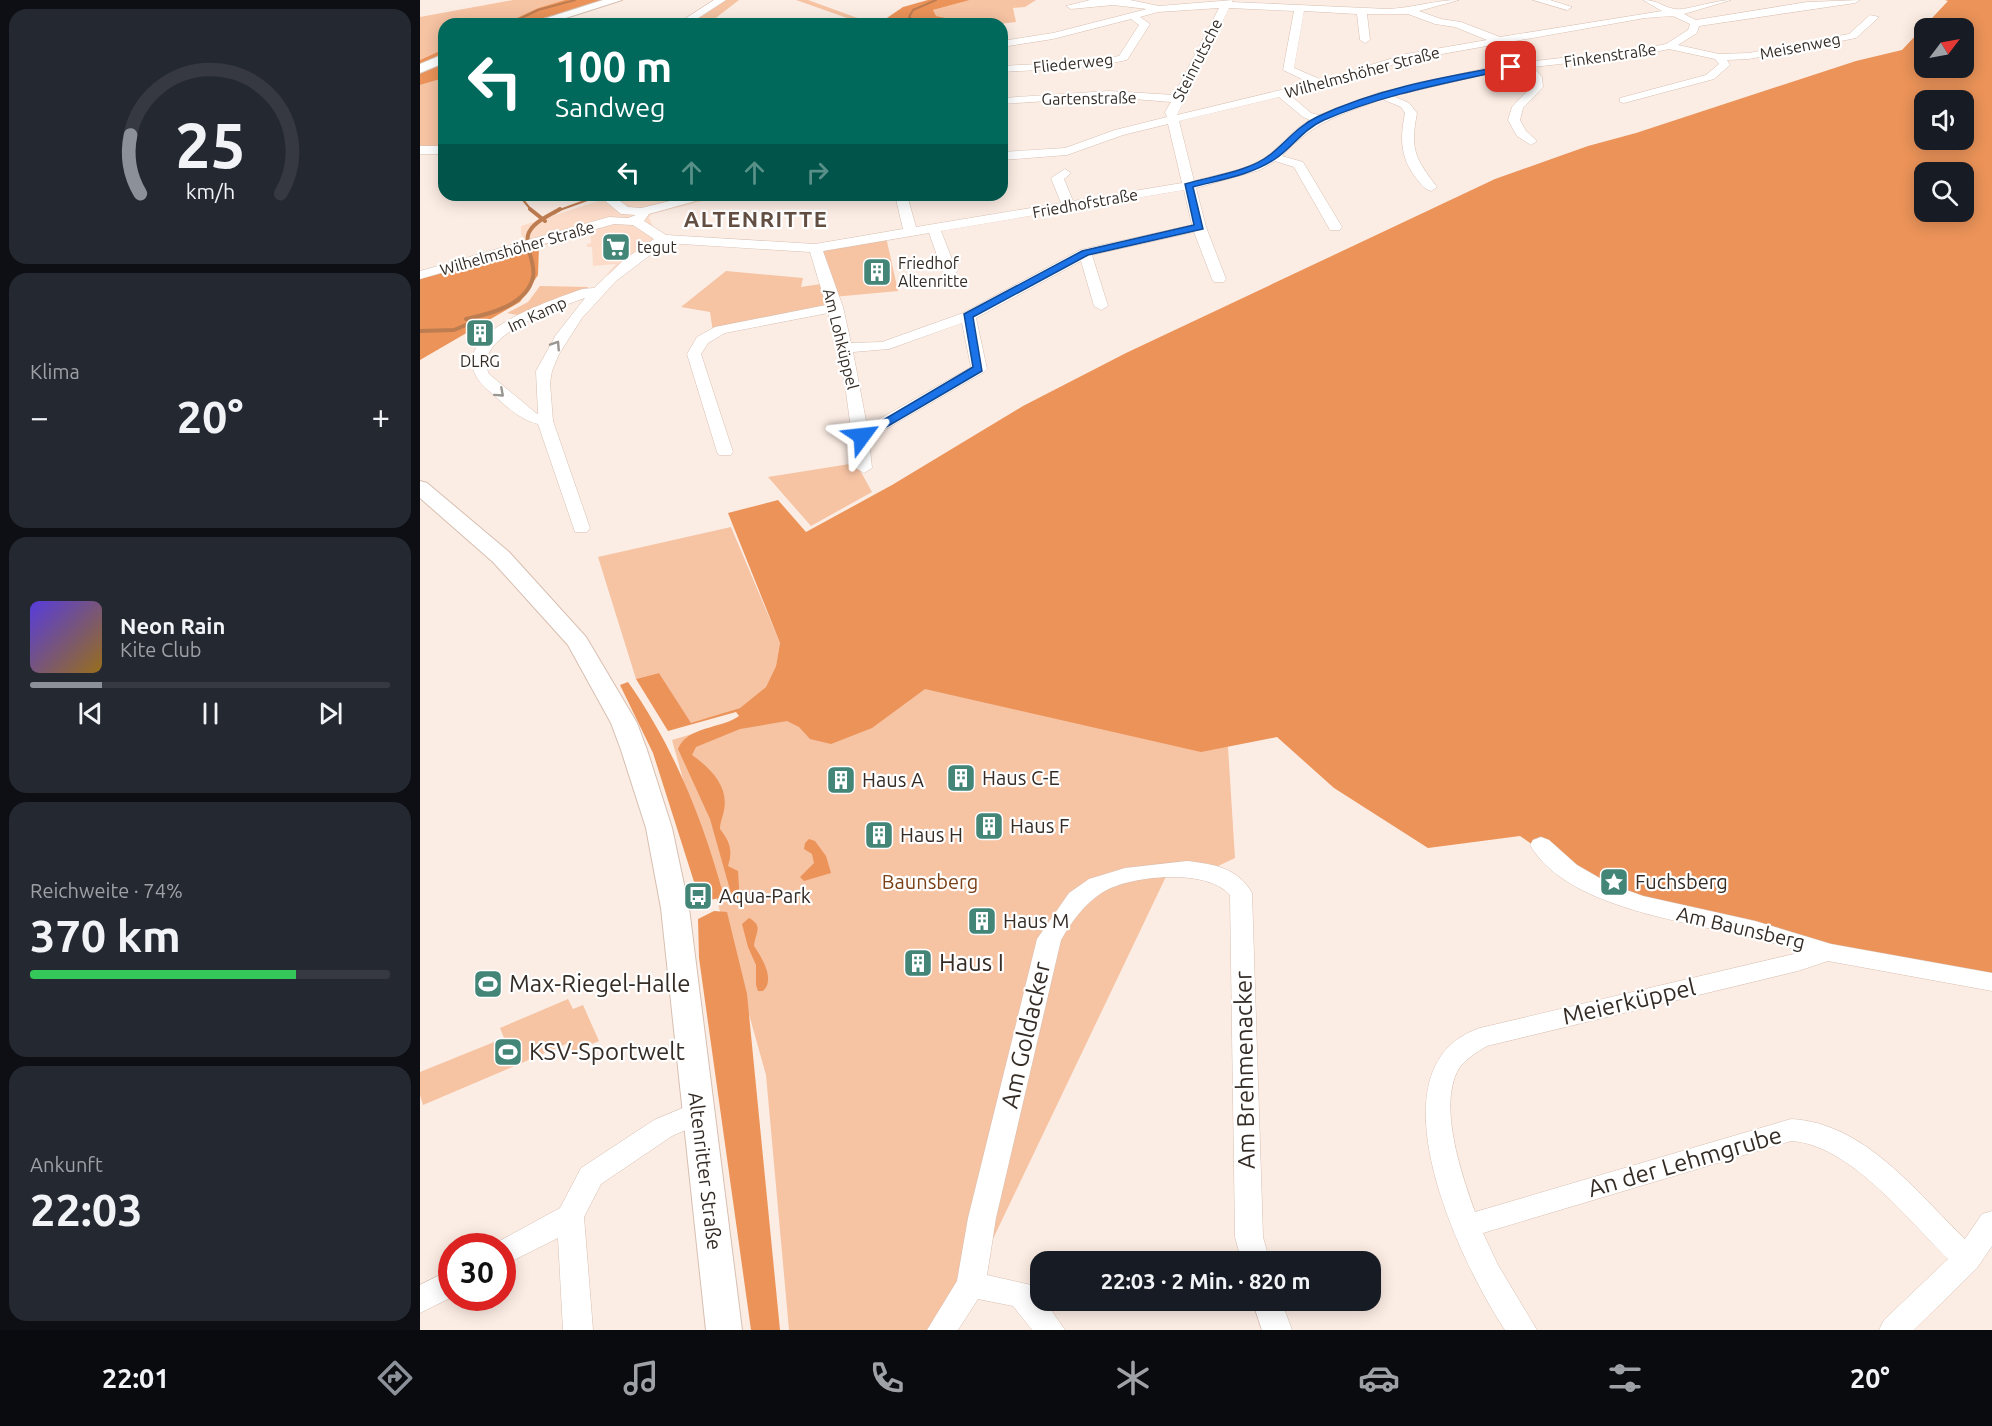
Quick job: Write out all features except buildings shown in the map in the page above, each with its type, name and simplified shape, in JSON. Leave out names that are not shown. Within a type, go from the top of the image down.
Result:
[{"type":"main road","points":[[554,18],[616,0]]},
{"type":"main road","points":[[420,69],[438,61]]},
{"type":"main road","name":"Altenritter Straße","points":[[420,487],[501,557],[578,642],[624,723],[658,828],[671,886],[724,1330]]},
{"type":"street","points":[[692,18],[721,0]]},
{"type":"street","points":[[1008,43],[1053,36],[1158,9],[1226,3],[1362,13],[1408,11],[1454,0]]},
{"type":"street","points":[[1538,0],[1567,7]]},
{"type":"street","points":[[1648,0],[1695,23],[1717,22],[1803,5],[1829,5],[1855,0]]},
{"type":"street","name":"Wilhelmshöher Straße","points":[[1008,156],[1067,151],[1119,132],[1321,84],[1406,57],[1643,16],[1674,13],[1725,0]]},
{"type":"street","points":[[1071,6],[1082,2],[1124,1],[1158,9]]},
{"type":"street","name":"Steinrutsche","points":[[1219,279],[1199,227],[1175,120],[1171,112],[1226,3]]},
{"type":"street","points":[[1299,10],[1288,70],[1321,84]]},
{"type":"street","points":[[1408,11],[1439,22],[1457,24],[1498,40]]},
{"type":"street","points":[[1362,13],[1365,40]]},
{"type":"street","name":"Fliederweg","points":[[1008,69],[1092,64],[1123,58],[1145,24],[1131,15]]},
{"type":"street","name":"Meisenweg","points":[[1669,46],[1719,57],[1749,56],[1852,36],[1874,17]]},
{"type":"street","name":"Finkenstraße","points":[[1236,174],[1274,157],[1296,133],[1319,119],[1382,95],[1415,86],[1524,65],[1601,59],[1669,46],[1693,31],[1695,23]]},
{"type":"street","points":[[1624,100],[1710,77],[1725,65],[1719,57]]},
{"type":"street","points":[[1524,65],[1537,76],[1537,87],[1518,104],[1514,123],[1517,133],[1531,141]]},
{"type":"street","name":"Gartenstraße","points":[[1008,101],[1109,94],[1176,99]]},
{"type":"street","points":[[1282,94],[1307,115],[1319,119]]},
{"type":"street","points":[[1382,95],[1405,105],[1411,112],[1405,141],[1408,155],[1431,187]]},
{"type":"street","points":[[420,150],[438,150]]},
{"type":"street","points":[[1274,157],[1299,165],[1335,228]]},
{"type":"street","points":[[1065,173],[1057,178],[1068,206]]},
{"type":"street","name":"Friedhofstraße","points":[[663,238],[815,248],[1188,186],[1236,174]]},
{"type":"street","points":[[613,201],[626,210]]},
{"type":"street","name":"Wilhelmshöher Straße","points":[[420,275],[614,220],[639,216],[690,201]]},
{"type":"street","points":[[903,201],[911,233]]},
{"type":"street","name":"Wilhelmshöher Straße","points":[[614,220],[613,215],[626,210],[639,216]]},
{"type":"street","points":[[581,528],[545,421],[548,412],[543,374],[551,353],[568,326],[597,292],[651,244],[663,238],[639,216]]},
{"type":"street","points":[[847,348],[884,346],[968,316],[1085,253],[1199,227]]},
{"type":"street","points":[[934,230],[950,272]]},
{"type":"street","name":"Am Lohküppel","points":[[815,248],[836,307],[847,348],[862,436],[864,468]]},
{"type":"street","points":[[1085,253],[1101,306]]},
{"type":"street","name":"Im Kamp","points":[[545,421],[530,418],[484,378],[478,367],[479,356],[486,343],[508,326],[587,292],[597,292]]},
{"type":"street","points":[[725,452],[694,354],[696,346],[713,332],[725,328],[836,307]]},
{"type":"street","points":[[862,436],[979,369],[968,316]]},
{"type":"street","name":"Am Baunsberg","points":[[1541,845],[1573,875],[1623,897],[1676,914],[1804,941],[1828,952],[1992,982]]},
{"type":"street","name":"Am Goldacker","points":[[942,1330],[971,1285],[982,1218],[1029,1014],[1049,939],[1063,916],[1077,899],[1097,885],[1125,876],[1187,869],[1212,872],[1231,881]]},
{"type":"street","name":"Am Brehmenacker","points":[[1231,881],[1241,893],[1249,1237],[1253,1251]]},
{"type":"street","name":"Meierküppel","points":[[1467,1226],[1446,1167],[1437,1105],[1443,1074],[1452,1058],[1480,1038],[1789,964],[1828,952]]},
{"type":"street","points":[[578,1330],[570,1217],[591,1176],[663,1128],[697,1113]]},
{"type":"street","name":"An der Lehmgrube","points":[[1467,1226],[1791,1130],[1803,1130],[1845,1145],[1863,1158],[1968,1259]]},
{"type":"street","points":[[516,1246],[570,1217]]},
{"type":"street","points":[[1894,1330],[1968,1259],[1992,1223]]},
{"type":"street","points":[[1467,1226],[1498,1294],[1522,1330]]},
{"type":"street","points":[[971,1285],[1021,1294],[1050,1330]]},
{"type":"street","points":[[420,1299],[438,1289]]},
{"type":"street","points":[[1270,1311],[1277,1330]]},
{"type":"shaded area","points":[[565,0],[606,0],[544,18],[517,18],[538,8]]},
{"type":"shaded area","points":[[928,0],[970,0],[933,10],[936,16],[946,18],[887,18],[903,7]]},
{"type":"shaded area","points":[[1945,0],[1992,0],[1992,982],[1776,942],[1574,873],[1520,836],[1428,848],[1334,788],[1277,737],[1201,752],[925,689],[872,728],[831,744],[810,739],[799,727],[787,721],[740,729],[696,747],[692,755],[717,778],[724,793],[724,810],[720,829],[730,846],[728,866],[738,871],[740,902],[734,904],[710,819],[678,749],[689,736],[739,716],[736,712],[668,731],[636,679],[659,673],[691,723],[740,708],[766,687],[776,666],[780,643],[728,513],[778,500],[806,532],[892,485],[1023,406],[1126,353],[1495,179],[1588,146],[1636,133],[1856,61],[1902,50],[1914,37],[1914,78],[1974,78],[1974,18],[1932,18],[1948,1]]},
{"type":"shaded area","points":[[438,52],[438,80],[420,85],[420,60]]},
{"type":"shaded area","points":[[598,201],[703,201],[652,214],[649,217],[658,240],[605,276],[616,264],[593,266],[592,247],[587,247],[587,244],[591,243],[590,232],[542,246],[525,244],[521,226]]},
{"type":"shaded area","points":[[543,240],[539,246],[538,275],[520,302],[420,360],[420,275]]},
{"type":"shaded area","points":[[628,682],[673,758],[697,812],[724,897],[705,901],[701,887],[696,888],[653,753],[620,685]]},
{"type":"shaded area","points":[[809,839],[815,841],[826,856],[831,873],[804,881],[800,877],[814,863],[812,854],[804,849]]},
{"type":"shaded area","points":[[714,911],[727,912],[747,994],[780,1330],[751,1330],[699,958],[698,919]]},
{"type":"shaded area","points":[[749,918],[754,921],[758,930],[754,946],[768,975],[767,986],[763,991],[758,991],[756,985],[756,965],[742,924]]},
{"type":"green space","points":[[513,0],[565,0],[538,8],[517,18],[438,18],[438,52],[420,60],[420,17]]},
{"type":"green space","points":[[726,0],[739,0],[716,18],[699,18]]},
{"type":"green space","points":[[796,0],[808,0],[858,18],[847,18]]},
{"type":"green space","points":[[970,0],[1036,0],[1025,7],[1013,8],[1016,22],[1008,23],[1008,18],[943,18],[935,16],[933,10]]},
{"type":"green space","points":[[438,80],[438,147],[420,148],[420,85]]},
{"type":"green space","points":[[886,237],[898,291],[833,297],[836,307],[713,332],[710,312],[681,307],[726,271],[803,278],[801,287],[827,283],[815,248]]},
{"type":"green space","points":[[540,286],[589,287],[523,316],[507,313],[528,302]]},
{"type":"green space","points":[[856,463],[872,492],[811,526],[768,477]]},
{"type":"green space","points":[[731,527],[780,643],[776,666],[766,687],[740,708],[691,724],[659,673],[636,679],[598,557]]},
{"type":"green space","name":"Baunsberg","points":[[961,654],[1228,747],[1235,858],[1218,866],[1172,864],[971,1285],[930,1330],[789,1330],[766,1075],[672,740]]},
{"type":"green space","name":"KSV-Sportwelt","points":[[568,999],[573,1009],[583,1005],[599,1041],[570,1053],[566,1044],[423,1105],[420,1095],[420,1072],[504,1038],[500,1028]]},
{"type":"waterway","points":[[521,18],[538,10],[575,0]]},
{"type":"waterway","points":[[911,18],[913,10],[936,0]]},
{"type":"waterway","points":[[524,201],[531,210]]},
{"type":"waterway","points":[[557,211],[584,201]]},
{"type":"waterway","points":[[543,219],[560,209]]},
{"type":"waterway","points":[[531,210],[543,219]]},
{"type":"waterway","points":[[420,331],[454,330],[473,322],[466,319],[506,307],[523,295],[529,287],[534,272],[528,235],[530,230],[543,219]]},
{"type":"place","name":"tegut","points":[[616,247]]},
{"type":"place","name":"Friedhof Altenritte","points":[[877,272]]},
{"type":"place","name":"DLRG","points":[[480,333]]},
{"type":"place","name":"Haus C-E","points":[[961,778]]},
{"type":"place","name":"Haus A","points":[[841,780]]},
{"type":"place","name":"Haus F","points":[[989,826]]},
{"type":"place","name":"Haus H","points":[[879,835]]},
{"type":"place","name":"Fuchsberg","points":[[1614,882]]},
{"type":"place","name":"Aqua-Park","points":[[698,896]]},
{"type":"place","name":"Haus M","points":[[982,921]]},
{"type":"place","name":"Haus I","points":[[918,963]]},
{"type":"place","name":"Max-Riegel-Halle","points":[[488,984]]},
{"type":"place","name":"KSV-Sportwelt","points":[[508,1052]]},
{"type":"district","name":"ALTENRITTE","points":[[756,219]]},
{"type":"route","points":[[862,436],[979,369],[968,316],[1085,253],[1199,227],[1188,186],[1256,167],[1274,157],[1296,133],[1319,119],[1365,101],[1415,86],[1511,67]]}]
